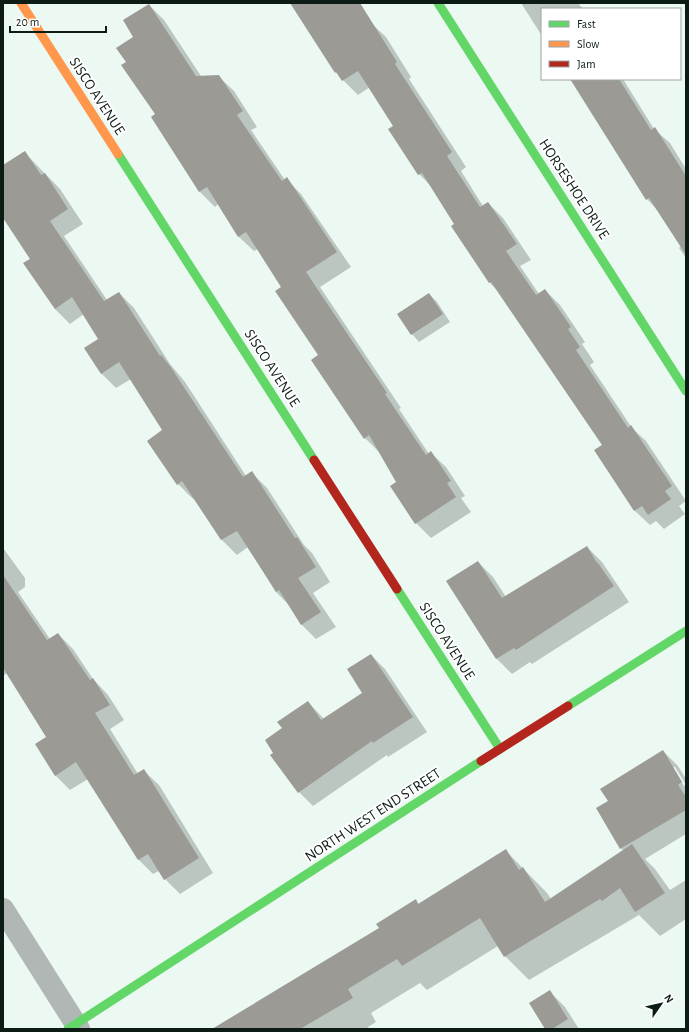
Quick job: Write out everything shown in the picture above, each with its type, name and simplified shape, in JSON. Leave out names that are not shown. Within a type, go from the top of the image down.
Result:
[{"type":"street","name":"SISCO AVENUE","points":[[21,3],[500,749]]},
{"type":"street","name":"HORSESHOE DRIVE","points":[[438,3],[686,391]]},
{"type":"street","name":"NORTH WEST END STREET","points":[[74,1027],[500,749],[686,631]]},
{"type":"street","points":[[3,909],[74,1027]]},
{"type":"building","points":[[290,3],[360,3],[397,62],[395,64],[452,152],[447,156],[480,207],[488,202],[517,244],[506,251],[536,295],[545,289],[571,327],[568,329],[580,347],[576,350],[628,428],[631,425],[672,486],[665,491],[671,499],[648,515],[642,506],[634,511],[594,450],[602,445],[451,226],[454,224],[422,173],[418,175],[388,129],[393,126],[358,71],[342,81],[336,72],[335,73]]},
{"type":"building","points":[[149,4],[196,76],[219,75],[243,111],[237,115],[282,181],[287,177],[337,252],[306,272],[387,393],[385,394],[426,455],[431,451],[451,481],[447,483],[456,497],[415,524],[390,486],[396,482],[369,435],[364,439],[311,360],[318,355],[275,291],[281,287],[246,232],[238,237],[207,187],[199,192],[151,117],[155,114],[121,65],[126,62],[116,48],[133,37],[123,20]]},
{"type":"building","points":[[571,80],[620,80],[651,130],[655,127],[686,176],[686,255],[649,198],[646,200]]},
{"type":"building","points":[[25,151],[41,175],[45,173],[68,209],[50,221],[104,301],[119,292],[160,356],[161,355],[170,366],[243,477],[252,471],[295,538],[297,537],[316,567],[298,578],[321,612],[301,625],[279,590],[276,592],[237,531],[221,540],[182,481],[177,485],[147,441],[162,430],[119,362],[101,374],[84,348],[98,339],[72,297],[55,309],[23,263],[30,259],[3,218],[3,165]]},
{"type":"building","points":[[429,293],[443,314],[411,335],[397,314]]},
{"type":"building","points":[[587,546],[597,563],[614,586],[516,650],[514,648],[496,659],[446,581],[478,561],[502,598]]},
{"type":"building","points":[[3,575],[47,640],[58,633],[90,680],[93,678],[110,705],[95,713],[134,775],[144,769],[199,858],[164,880],[148,854],[138,860],[76,762],[55,776],[35,744],[46,737],[3,668]]},
{"type":"building","points":[[371,654],[413,717],[373,743],[372,741],[298,793],[270,755],[273,753],[265,740],[282,728],[277,722],[308,701],[321,720],[362,693],[347,669]]},
{"type":"building","points":[[663,750],[682,782],[678,785],[686,797],[686,810],[620,849],[596,808],[608,801],[600,789]]},
{"type":"building","points":[[632,844],[665,893],[635,912],[620,888],[602,901],[600,899],[504,957],[480,918],[402,966],[397,959],[348,989],[353,998],[300,1029],[212,1029],[379,928],[376,924],[416,899],[418,904],[506,849],[519,870],[523,867],[545,902]]},
{"type":"building","points":[[550,990],[568,1019],[552,1029],[545,1029],[529,1003]]},
{"type":"traffic: fast","points":[[438,3],[686,391]]},
{"type":"traffic: fast","points":[[118,154],[314,460]]},
{"type":"traffic: fast","points":[[397,589],[500,749]]},
{"type":"traffic: fast","points":[[568,706],[686,631]]},
{"type":"traffic: fast","points":[[68,1029],[481,761]]},
{"type":"traffic: slow","points":[[21,3],[118,154]]},
{"type":"traffic: jam","points":[[314,460],[397,589]]},
{"type":"traffic: jam","points":[[481,761],[568,706]]}]
